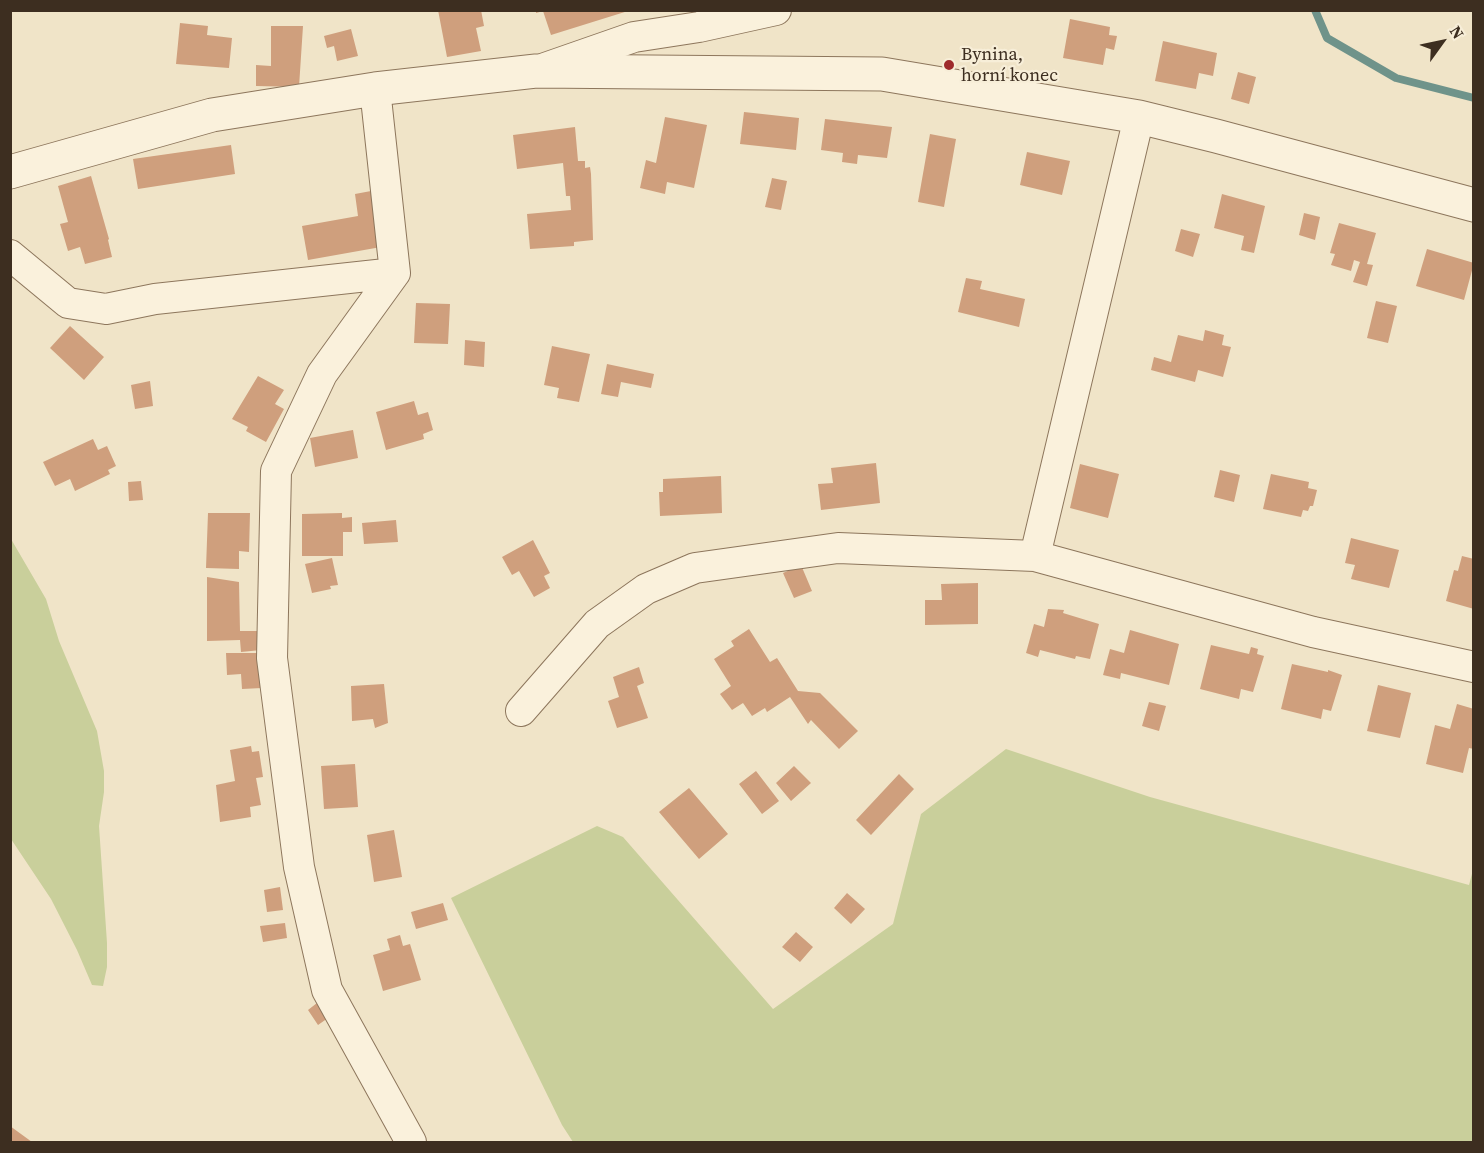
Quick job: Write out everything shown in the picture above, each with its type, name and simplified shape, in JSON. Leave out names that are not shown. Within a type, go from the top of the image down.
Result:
[{"type":"street","points":[[537,71],[634,37],[721,23],[776,10]]},
{"type":"street","points":[[10,172],[212,114],[375,89],[537,71],[882,74],[1140,117],[1473,205]]},
{"type":"street","points":[[375,89],[395,273],[322,374],[276,471],[272,658],[298,867],[327,990],[411,1143]]},
{"type":"street","points":[[1035,556],[1140,117]]},
{"type":"street","points":[[10,255],[68,303],[106,309],[155,299],[395,273]]},
{"type":"street","points":[[520,711],[597,624],[646,589],[695,568],[838,548],[1035,556],[1313,632],[1473,667]]},
{"type":"green space","points":[[11,539],[46,599],[59,641],[97,731],[104,771],[104,792],[99,826],[107,943],[107,967],[103,986],[92,985],[51,899],[11,839]]},
{"type":"green space","points":[[1006,749],[1150,797],[1469,885],[1473,870],[1473,1142],[573,1142],[562,1125],[451,898],[597,826],[623,837],[773,1009],[893,924],[921,814]]},
{"type":"building","points":[[438,10],[481,10],[484,26],[476,28],[481,51],[447,57]]},
{"type":"building","points":[[536,10],[628,11],[551,35],[543,11],[536,13]]},
{"type":"building","points":[[1070,19],[1110,27],[1109,35],[1117,36],[1114,50],[1106,48],[1103,65],[1063,58]]},
{"type":"building","points":[[180,23],[208,26],[207,35],[232,38],[229,68],[176,64]]},
{"type":"building","points":[[271,26],[303,26],[299,87],[256,86],[256,65],[271,66]]},
{"type":"building","points":[[351,29],[358,56],[337,61],[334,46],[327,48],[324,36]]},
{"type":"building","points":[[1163,41],[1217,53],[1213,76],[1199,73],[1196,89],[1155,81]]},
{"type":"building","points":[[1238,72],[1256,77],[1249,104],[1231,99]]},
{"type":"building","points":[[744,112],[799,118],[796,150],[740,144]]},
{"type":"building","points":[[665,117],[707,125],[694,188],[667,182],[665,194],[640,188],[646,160],[656,163]]},
{"type":"building","points":[[825,119],[892,127],[887,158],[858,155],[857,164],[842,162],[843,153],[821,150]]},
{"type":"building","points":[[575,127],[578,161],[585,161],[585,168],[590,167],[593,240],[574,242],[574,246],[530,249],[527,214],[571,210],[570,196],[566,196],[563,163],[517,169],[513,135]]},
{"type":"building","points":[[930,134],[956,139],[944,207],[918,202]]},
{"type":"building","points":[[231,145],[235,174],[138,189],[133,159]]},
{"type":"building","points":[[1027,152],[1070,161],[1062,195],[1020,185]]},
{"type":"building","points":[[91,176],[112,257],[85,264],[80,247],[68,251],[60,224],[68,222],[58,186]]},
{"type":"building","points":[[772,178],[787,181],[781,210],[765,207]]},
{"type":"building","points":[[371,191],[381,247],[308,260],[302,226],[358,216],[355,194]]},
{"type":"building","points":[[1222,194],[1265,206],[1254,253],[1241,250],[1244,236],[1214,228]]},
{"type":"building","points":[[1304,213],[1320,217],[1315,240],[1299,235]]},
{"type":"building","points":[[1339,223],[1376,233],[1367,264],[1373,265],[1367,286],[1353,282],[1360,262],[1354,260],[1351,271],[1331,265],[1335,254],[1330,253]]},
{"type":"building","points":[[1181,229],[1200,234],[1193,257],[1175,251]]},
{"type":"building","points":[[1427,249],[1474,263],[1464,300],[1416,286]]},
{"type":"building","points":[[966,278],[982,281],[980,289],[1025,299],[1019,327],[958,312]]},
{"type":"building","points":[[1376,301],[1397,306],[1388,343],[1367,338]]},
{"type":"building","points":[[416,303],[450,304],[448,344],[414,343]]},
{"type":"building","points":[[70,326],[104,357],[84,380],[50,348]]},
{"type":"building","points":[[1205,330],[1224,335],[1222,345],[1231,347],[1223,377],[1198,370],[1195,382],[1151,370],[1154,357],[1171,362],[1178,335],[1203,341]]},
{"type":"building","points":[[465,340],[485,342],[484,367],[464,365]]},
{"type":"building","points":[[552,346],[590,354],[579,402],[557,398],[559,388],[544,385]]},
{"type":"building","points":[[607,364],[654,374],[651,388],[621,382],[618,397],[601,394]]},
{"type":"building","points":[[258,376],[284,390],[275,404],[284,409],[266,442],[246,431],[248,427],[232,419]]},
{"type":"building","points":[[150,381],[153,406],[135,409],[131,385]]},
{"type":"building","points":[[414,401],[418,415],[428,412],[433,430],[423,434],[424,439],[386,450],[376,412]]},
{"type":"building","points":[[353,430],[358,458],[315,467],[310,438]]},
{"type":"building","points":[[93,439],[98,450],[107,446],[116,466],[108,470],[110,474],[75,491],[70,479],[55,486],[43,462]]},
{"type":"building","points":[[876,463],[880,503],[821,510],[818,484],[833,483],[831,468]]},
{"type":"building","points":[[1080,464],[1119,474],[1108,518],[1070,508]]},
{"type":"building","points":[[1220,470],[1240,475],[1234,502],[1214,497]]},
{"type":"building","points":[[1271,474],[1309,482],[1308,488],[1317,490],[1313,506],[1310,506],[1308,511],[1303,510],[1301,517],[1263,509]]},
{"type":"building","points":[[721,476],[722,513],[660,516],[659,492],[663,492],[663,479]]},
{"type":"building","points":[[141,481],[143,500],[129,501],[128,482]]},
{"type":"building","points":[[208,513],[250,513],[249,552],[239,551],[239,569],[206,568]]},
{"type":"building","points":[[342,513],[342,518],[352,517],[352,532],[343,532],[343,556],[302,556],[302,514]]},
{"type":"building","points":[[396,520],[398,542],[364,544],[362,523]]},
{"type":"building","points":[[1351,538],[1399,550],[1389,588],[1351,579],[1355,565],[1345,563]]},
{"type":"building","points":[[533,540],[550,573],[544,576],[550,588],[534,597],[519,571],[512,575],[502,557]]},
{"type":"building","points":[[1462,556],[1474,559],[1474,609],[1446,601],[1454,570],[1458,571]]},
{"type":"building","points":[[332,558],[338,585],[312,593],[305,564]]},
{"type":"building","points":[[801,565],[812,591],[794,598],[783,573]]},
{"type":"building","points":[[207,577],[239,582],[240,631],[260,631],[261,650],[241,652],[240,640],[207,641]]},
{"type":"building","points":[[978,583],[978,624],[925,625],[925,600],[942,600],[941,584]]},
{"type":"building","points":[[1048,609],[1064,610],[1063,613],[1099,624],[1090,659],[1076,656],[1075,659],[1040,650],[1038,657],[1026,653],[1034,624],[1044,627]]},
{"type":"building","points":[[749,629],[770,662],[777,658],[798,691],[820,693],[858,731],[839,749],[811,720],[808,724],[790,697],[767,712],[765,708],[752,716],[743,703],[732,710],[720,694],[731,686],[714,659],[734,646],[731,641]]},
{"type":"building","points":[[1130,630],[1179,644],[1169,685],[1121,673],[1120,679],[1103,675],[1110,649],[1124,653]]},
{"type":"building","points":[[1211,645],[1249,654],[1251,647],[1258,649],[1257,654],[1264,656],[1253,692],[1241,689],[1239,699],[1200,689]]},
{"type":"building","points":[[226,653],[260,653],[262,688],[242,689],[241,674],[227,675]]},
{"type":"building","points":[[1292,664],[1328,672],[1328,670],[1342,675],[1331,711],[1323,709],[1321,719],[1281,709]]},
{"type":"building","points":[[639,667],[644,683],[637,686],[648,718],[617,728],[608,701],[619,697],[613,677]]},
{"type":"building","points":[[384,684],[388,723],[375,728],[373,719],[352,721],[351,686]]},
{"type":"building","points":[[1378,685],[1411,693],[1400,738],[1367,731]]},
{"type":"building","points":[[1149,702],[1166,706],[1159,731],[1142,726]]},
{"type":"building","points":[[1457,704],[1474,709],[1474,749],[1469,748],[1463,773],[1426,764],[1435,725],[1450,729]]},
{"type":"building","points":[[251,746],[252,752],[259,751],[263,777],[256,778],[261,805],[250,807],[251,817],[220,822],[216,785],[235,781],[230,750]]},
{"type":"building","points":[[355,764],[358,807],[324,809],[321,766]]},
{"type":"building","points":[[794,766],[811,783],[791,801],[776,783]]},
{"type":"building","points":[[756,771],[779,801],[762,814],[739,784]]},
{"type":"building","points":[[899,774],[914,789],[871,835],[856,820]]},
{"type":"building","points":[[689,788],[728,834],[699,859],[659,812]]},
{"type":"building","points":[[394,830],[402,877],[374,882],[367,835]]},
{"type":"building","points":[[280,887],[283,910],[267,912],[264,890]]},
{"type":"building","points":[[847,893],[865,909],[851,924],[834,908]]},
{"type":"building","points":[[443,903],[448,920],[416,929],[411,912]]},
{"type":"building","points":[[285,923],[287,938],[263,942],[260,926]]},
{"type":"building","points":[[796,932],[813,947],[800,962],[782,947]]},
{"type":"building","points":[[400,935],[403,946],[410,944],[421,980],[383,991],[373,955],[390,950],[387,939]]},
{"type":"building","points":[[317,1003],[328,1018],[318,1025],[308,1010]]},
{"type":"building","points":[[10,1126],[32,1142],[10,1142]]},
{"type":"waterway","points":[[1315,10],[1327,38],[1396,78],[1474,98]]},
{"type":"place","name":"Bynina, horní konec","points":[[949,65]]}]
